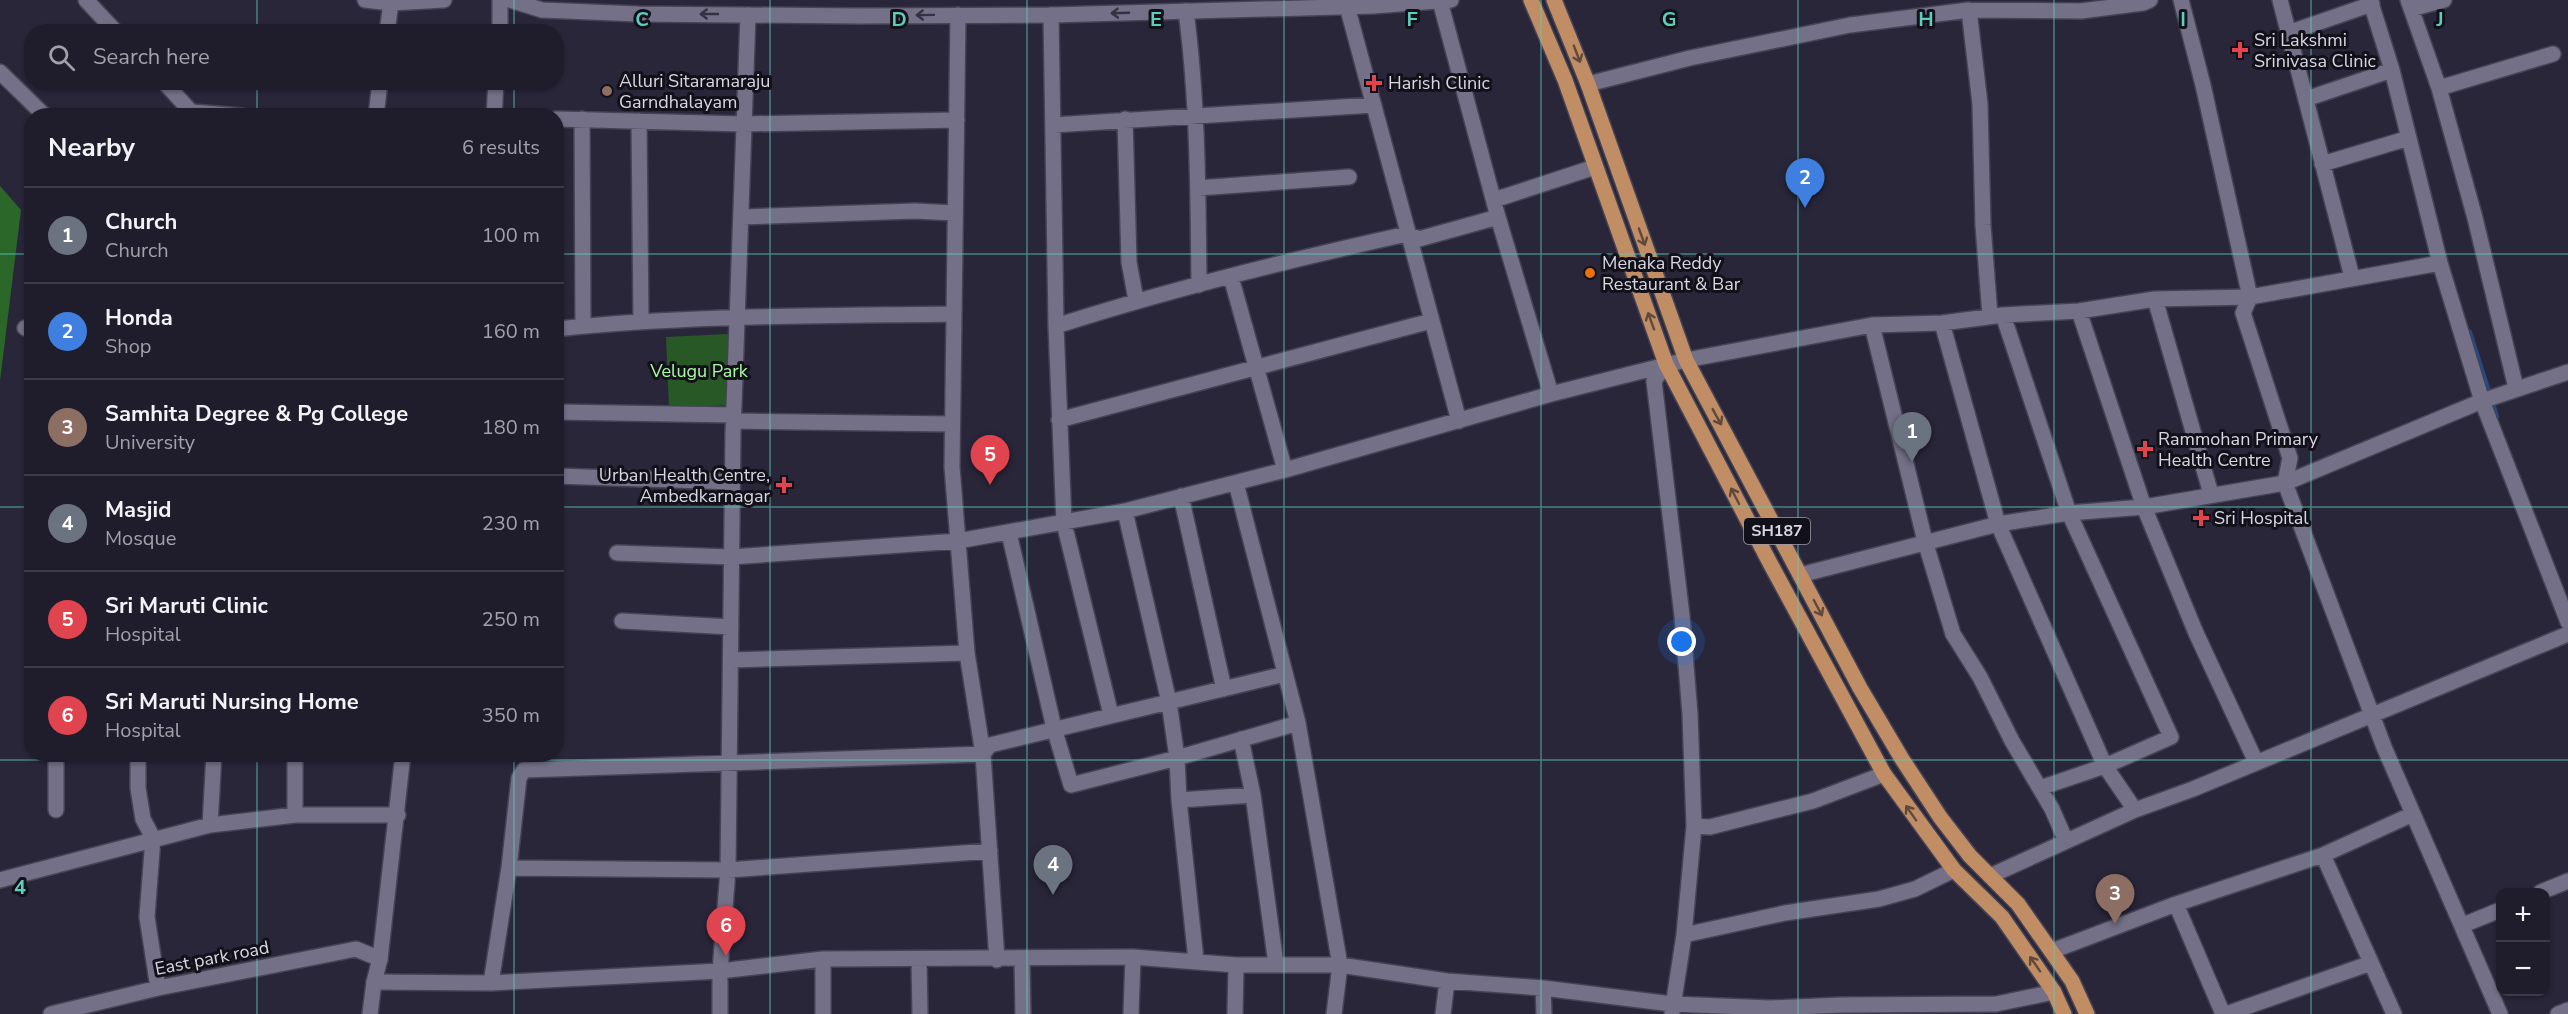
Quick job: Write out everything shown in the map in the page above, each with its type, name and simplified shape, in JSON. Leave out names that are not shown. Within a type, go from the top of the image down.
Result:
[{"type":"main road","name":"SH187","points":[[1531,0],[1565,80],[1666,364],[1841,698],[1884,774],[1954,870],[2002,917],[2054,992],[2064,1014]]},
{"type":"main road","name":"SH187","points":[[1554,0],[1588,84],[1686,360],[1860,688],[1902,759],[1940,817],[1970,856],[2018,904],[2072,981],[2087,1014]]},
{"type":"street","points":[[86,0],[108,24]]},
{"type":"street","points":[[365,0],[391,3],[444,0]]},
{"type":"street","points":[[500,0],[500,24]]},
{"type":"street","points":[[510,0],[542,10],[748,15],[1051,15],[1446,1],[1498,217],[1551,394]]},
{"type":"street","points":[[1588,84],[1690,58],[1850,25],[1968,10],[2143,3],[2150,0]]},
{"type":"street","points":[[2181,0],[2203,85],[2250,297],[2243,313],[2290,458],[2285,483],[2372,715],[2500,1014]]},
{"type":"street","points":[[2280,0],[2352,277]]},
{"type":"street","points":[[2444,0],[2409,5],[2439,88],[2475,218],[2516,388]]},
{"type":"street","points":[[2288,33],[2371,2],[2392,70],[2440,263],[2482,401],[2568,622]]},
{"type":"street","points":[[388,24],[391,3]]},
{"type":"street","points":[[1347,6],[1459,421]]},
{"type":"street","points":[[1968,10],[1980,104],[1983,225],[1997,316],[2069,513],[2171,737],[2106,766],[2040,788]]},
{"type":"street","points":[[1186,11],[1195,117],[1199,285]]},
{"type":"street","points":[[720,1014],[720,971],[728,870],[733,418],[748,15]]},
{"type":"street","points":[[958,15],[952,466],[967,653],[982,754],[997,960]]},
{"type":"street","points":[[1051,15],[1056,326],[1064,523],[1111,715]]},
{"type":"street","points":[[2439,88],[2553,54]]},
{"type":"street","points":[[2306,99],[2392,70]]},
{"type":"street","points":[[0,72],[37,108]]},
{"type":"street","points":[[171,90],[188,108]]},
{"type":"street","points":[[377,108],[379,90]]},
{"type":"street","points":[[494,108],[496,90]]},
{"type":"street","points":[[1053,125],[1374,105]]},
{"type":"street","points":[[564,118],[743,124],[957,120]]},
{"type":"street","points":[[582,119],[583,326]]},
{"type":"street","points":[[1125,119],[1129,262],[1136,300]]},
{"type":"street","points":[[639,121],[641,322]]},
{"type":"street","points":[[2322,164],[2409,138]]},
{"type":"street","points":[[1494,200],[1595,167]]},
{"type":"street","points":[[1198,188],[1349,177]]},
{"type":"street","points":[[741,217],[954,213]]},
{"type":"street","points":[[1056,326],[1136,300],[1334,250],[1407,234],[1419,239],[1498,217]]},
{"type":"street","points":[[617,553],[731,557],[958,541],[1009,533],[1125,511],[1236,483],[1551,394],[1686,360],[1872,325],[1942,323],[1997,316],[2079,311],[2155,299],[2250,297],[2440,263]]},
{"type":"street","points":[[1231,277],[1285,470]]},
{"type":"street","points":[[2155,299],[2211,494]]},
{"type":"street","points":[[2079,311],[2144,507],[2196,633],[2256,762]]},
{"type":"street","points":[[564,328],[737,318],[954,314]]},
{"type":"street","points":[[1059,420],[1431,321]]},
{"type":"street","points":[[1942,323],[1998,524],[2106,766],[2135,810]]},
{"type":"street","points":[[1872,325],[1925,541],[1953,634],[2040,788],[2066,841]]},
{"type":"street","points":[[1666,364],[1654,381],[1682,616],[1690,714],[1694,826],[1684,935],[1672,1009]]},
{"type":"street","points":[[1800,575],[1998,524],[2069,513],[2144,507],[2285,483],[2482,401],[2568,372]]},
{"type":"street","points":[[564,412],[952,424]]},
{"type":"street","points":[[564,476],[732,482]]},
{"type":"street","points":[[1236,483],[1298,723],[1340,965],[1334,1014]]},
{"type":"street","points":[[1181,496],[1224,689]]},
{"type":"street","points":[[1125,511],[1169,702],[1177,758],[1179,800],[1196,960]]},
{"type":"street","points":[[1009,533],[1054,728],[1071,785],[1177,758],[1298,723]]},
{"type":"street","points":[[622,621],[731,627]]},
{"type":"street","points":[[1990,876],[2135,810],[2568,634]]},
{"type":"street","points":[[732,660],[967,653]]},
{"type":"street","points":[[491,983],[509,868],[519,778],[524,770],[982,754],[990,745],[1054,728],[1285,674]]},
{"type":"street","points":[[1241,739],[1253,795],[1276,964]]},
{"type":"street","points":[[56,762],[56,810]]},
{"type":"street","points":[[138,762],[138,788],[143,819],[153,838],[147,917],[158,988]]},
{"type":"street","points":[[210,825],[213,762]]},
{"type":"street","points":[[295,762],[295,815]]},
{"type":"street","points":[[370,1014],[380,959],[402,762]]},
{"type":"street","points":[[1694,826],[1710,826],[1813,801],[1884,774]]},
{"type":"street","points":[[1179,800],[1253,795]]},
{"type":"street","points":[[2052,951],[2176,904],[2323,855],[2413,814]]},
{"type":"street","points":[[0,880],[153,838],[210,825],[295,815],[398,815]]},
{"type":"street","points":[[509,868],[728,870],[990,851]]},
{"type":"street","points":[[2323,855],[2394,1014]]},
{"type":"street","points":[[1684,935],[1785,913],[1879,899],[1916,889],[1954,870]]},
{"type":"street","points":[[2550,888],[2568,881]]},
{"type":"street","points":[[2176,904],[2224,1014],[2371,963]]},
{"type":"street","points":[[2463,925],[2496,912]]},
{"type":"street","name":"East park road","points":[[51,1014],[158,988],[356,949],[380,959]]},
{"type":"street","points":[[1131,1014],[1132,957]]},
{"type":"street","points":[[374,982],[491,983],[720,971],[824,959],[997,960],[1132,957],[1196,960],[1236,965],[1340,965],[1447,981],[1543,988],[1672,1009],[1771,1011],[1996,1009],[2054,992]]},
{"type":"street","points":[[823,1014],[824,959]]},
{"type":"street","points":[[1022,959],[1023,1014]]},
{"type":"street","points":[[919,960],[920,1014]]},
{"type":"street","points":[[1235,1014],[1236,965]]},
{"type":"street","points":[[1443,1014],[1447,981]]},
{"type":"street","points":[[1543,988],[1544,1014]]},
{"type":"street","points":[[2558,1014],[2568,1010]]},
{"type":"green space","points":[[0,186],[21,210],[0,381]]},
{"type":"green space","name":"Velugu Park","points":[[728,334],[731,405],[669,408],[666,337]]},
{"type":"waterway","points":[[2469,332],[2496,416]]},
{"type":"place","name":"Sri Lakshmi Srinivasa Clinic","points":[[2240,50]]},
{"type":"place","name":"Harish Clinic","points":[[1374,83]]},
{"type":"place","name":"Alluri Sitaramaraju Garndhalayam","points":[[607,91]]},
{"type":"place","name":"Honda","points":[[1805,208]]},
{"type":"place","name":"Menaka Reddy Restaurant & Bar","points":[[1590,273]]},
{"type":"place","name":"Rammohan Primary Health Centre","points":[[2145,449]]},
{"type":"place","name":"Church","points":[[1912,462]]},
{"type":"place","name":"Urban Health Centre, Ambedkarnagar","points":[[784,485]]},
{"type":"place","name":"Sri Maruti Clinic","points":[[990,485]]},
{"type":"place","name":"Sri Hospital","points":[[2201,518]]},
{"type":"place","name":"Masjid","points":[[1053,895]]},
{"type":"place","name":"Samhita Degree & Pg College","points":[[2115,924]]},
{"type":"place","name":"Sri Maruti Nursing Home","points":[[726,956]]}]
